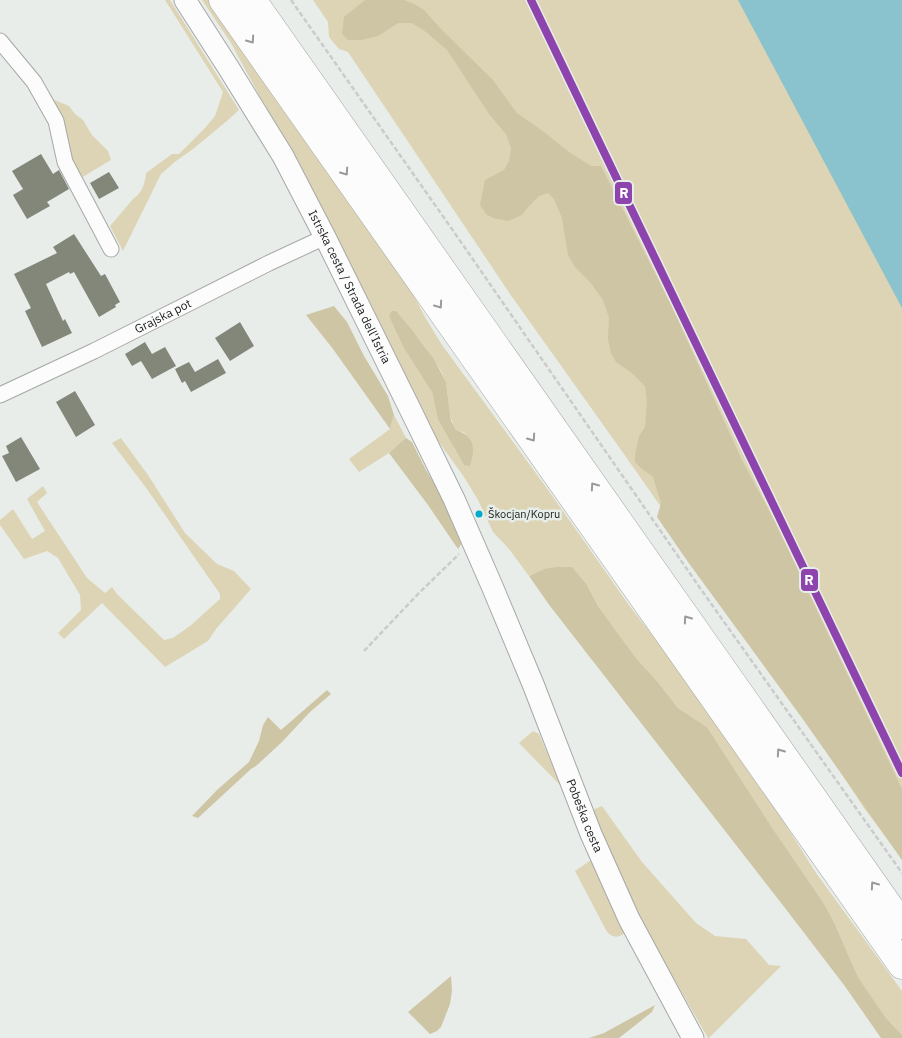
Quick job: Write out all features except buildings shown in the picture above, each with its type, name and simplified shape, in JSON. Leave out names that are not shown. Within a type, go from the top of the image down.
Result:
[{"type":"highway","points":[[223,0],[902,965]]},
{"type":"highway","points":[[252,0],[902,925]]},
{"type":"street","name":"Istrska cesta / Strada dell'Istria","points":[[185,0],[283,156],[454,499],[492,586]]},
{"type":"street","points":[[0,41],[34,82],[56,121],[65,162],[111,249]]},
{"type":"street","name":"Grajska pot","points":[[0,395],[94,351],[269,262],[325,237]]},
{"type":"street","name":"Pobeška cesta","points":[[492,586],[533,684],[591,834],[625,910],[693,1038]]},
{"type":"path","points":[[290,0],[454,232],[700,588],[902,873]]},
{"type":"path","points":[[364,651],[418,594],[473,542]]},
{"type":"shaded area","points":[[165,0],[170,0],[239,110],[161,174],[123,251],[110,226],[141,191],[146,173],[172,154],[179,154],[215,116],[223,92]]},
{"type":"shaded area","points":[[202,0],[212,0],[397,264],[442,345],[546,487],[631,608],[695,689],[765,792],[816,873],[902,991],[902,1035],[886,1018],[858,977],[834,922],[823,902],[707,727],[678,708],[636,658],[598,606],[587,585],[544,569],[529,576],[509,549],[493,532],[478,500],[464,477],[431,431],[292,152],[231,43]],"holes":[[[412,330],[427,349],[444,377],[453,424],[456,430],[465,433],[464,465],[438,420],[432,392]]]},
{"type":"shaded area","points":[[313,0],[902,0],[902,859],[864,808],[758,645],[510,294],[348,52],[339,49],[329,37],[328,22]]},
{"type":"shaded area","points":[[365,0],[404,0],[424,10],[493,80],[517,113],[591,166],[601,166],[671,305],[741,458],[775,522],[902,789],[902,860],[657,517],[661,503],[653,477],[635,462],[639,436],[645,427],[647,401],[645,386],[633,374],[616,362],[611,353],[608,339],[609,318],[603,300],[590,282],[575,267],[568,255],[562,218],[554,199],[548,193],[539,196],[522,215],[508,221],[493,218],[486,214],[480,205],[485,180],[504,170],[509,161],[511,148],[506,134],[489,114],[447,50],[412,23],[398,23],[378,36],[361,40],[348,40],[342,34],[344,17]]},
{"type":"shaded area","points":[[52,99],[69,106],[83,120],[92,135],[108,151],[111,160],[81,178],[75,171]]},
{"type":"shaded area","points":[[334,306],[347,322],[364,356],[388,396],[394,415],[390,429],[333,349],[306,315]]},
{"type":"shaded area","points":[[392,311],[396,311],[412,330],[434,359],[446,382],[451,421],[456,430],[471,440],[473,454],[470,466],[464,465],[438,420],[432,392],[404,348],[389,316]]},
{"type":"shaded area","points":[[394,415],[406,438],[389,453],[359,472],[349,459],[390,429]]},
{"type":"shaded area","points":[[121,438],[148,475],[185,533],[217,564],[234,571],[251,589],[208,641],[165,667],[102,603],[64,639],[58,633],[81,610],[80,595],[58,558],[47,551],[24,559],[0,525],[0,520],[13,509],[32,539],[45,531],[27,499],[43,486],[47,493],[37,502],[87,578],[105,593],[112,587],[164,640],[173,638],[190,626],[220,599],[220,594],[147,489],[112,443]]},
{"type":"shaded area","points":[[406,438],[412,442],[426,470],[452,513],[464,540],[458,549],[389,453]]},
{"type":"shaded area","points":[[572,567],[587,585],[598,606],[636,658],[678,708],[707,727],[823,902],[834,922],[858,977],[886,1018],[902,1035],[902,1038],[881,1038],[844,985],[550,606],[529,576],[544,569]]},
{"type":"shaded area","points":[[327,690],[331,694],[310,712],[282,742],[198,818],[192,816],[217,790],[249,762],[268,717],[281,730]]},
{"type":"shaded area","points":[[533,731],[539,734],[561,786],[519,743]]},
{"type":"shaded area","points":[[602,806],[642,862],[696,923],[715,936],[746,939],[769,965],[781,966],[709,1038],[638,916],[592,810]]},
{"type":"shaded area","points":[[591,860],[625,933],[620,936],[616,937],[607,932],[575,871]]},
{"type":"shaded area","points":[[451,976],[452,991],[450,1004],[441,1027],[430,1034],[408,1012]]},
{"type":"shaded area","points":[[655,1005],[652,1012],[619,1038],[589,1038],[604,1033]]},
{"type":"water","points":[[738,0],[902,0],[902,308]]},
{"type":"transit line","name":"R","points":[[531,0],[902,773]]},
{"type":"place","name":"Škocjan/Kopru","points":[[479,514]]}]
